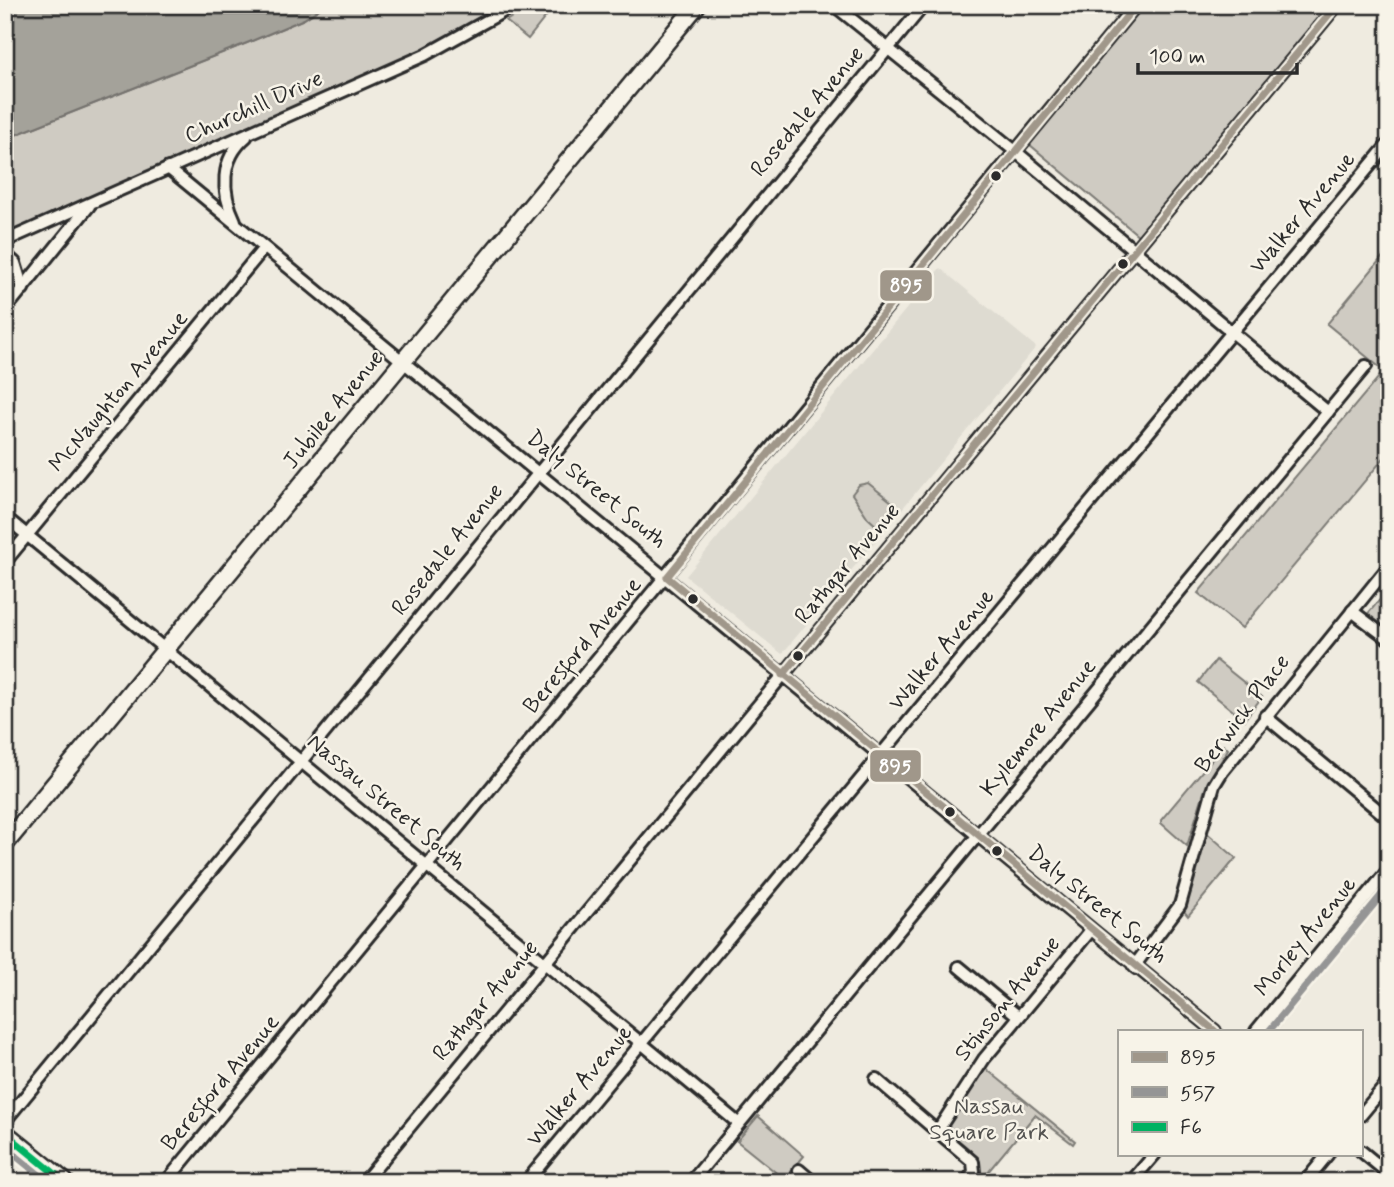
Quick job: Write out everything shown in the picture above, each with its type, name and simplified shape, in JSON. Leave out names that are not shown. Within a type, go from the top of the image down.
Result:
[{"type":"main road","name":"Jubilee Avenue","points":[[5,844],[697,5]]},
{"type":"main road","points":[[5,1133],[63,1181]]},
{"type":"street","name":"Churchill Drive","points":[[5,241],[425,55],[515,5]]},
{"type":"street","points":[[834,5],[1015,151],[1328,412]]},
{"type":"street","name":"Rosedale Avenue","points":[[5,1121],[924,5]]},
{"type":"street","name":"Beresford Avenue","points":[[166,1182],[1136,5]]},
{"type":"street","name":"Rathgar Avenue","points":[[364,1182],[1337,5]]},
{"type":"street","name":"Daly Street South","points":[[238,226],[226,202],[225,178],[238,144],[253,131]]},
{"type":"street","name":"Walker Avenue","points":[[526,1182],[1389,143]]},
{"type":"street","name":"Daly Street South","points":[[169,168],[1214,1030]]},
{"type":"street","points":[[5,310],[91,204]]},
{"type":"street","name":"McNaughton Avenue","points":[[5,562],[264,248]]},
{"type":"street","points":[[5,254],[15,263],[23,289]]},
{"type":"street","name":"Kylemore Avenue","points":[[691,1182],[1367,366]]},
{"type":"street","name":"Nassau Street South","points":[[5,517],[738,1123]]},
{"type":"street","name":"Berwick Place","points":[[1136,966],[1180,905],[1214,785],[1265,716],[1389,566]]},
{"type":"street","points":[[1352,611],[1381,637],[1389,639]]},
{"type":"street","points":[[1265,716],[1389,819]]},
{"type":"street","name":"Morley Avenue","points":[[1257,1030],[1389,869]]},
{"type":"street","name":"Stinson Avenue","points":[[938,1130],[984,1059],[1091,930]]},
{"type":"street","points":[[958,967],[1018,1016]]},
{"type":"street","points":[[876,1079],[973,1162],[974,1172],[966,1182]]},
{"type":"street","points":[[1362,1114],[1389,1081]]},
{"type":"street","points":[[1362,1152],[1389,1174]]},
{"type":"street","points":[[1131,1182],[1153,1156]]},
{"type":"street","points":[[1305,1182],[1326,1156]]},
{"type":"street","points":[[799,1170],[813,1182]]},
{"type":"shaded area","points":[[5,5],[325,5],[304,19],[247,43],[5,139]]},
{"type":"shaded area","points":[[940,268],[1036,347],[782,654],[686,576]]},
{"type":"green space","points":[[325,5],[515,5],[493,19],[5,241],[5,139],[247,43],[304,19]]},
{"type":"green space","points":[[531,5],[555,5],[528,39],[506,21]]},
{"type":"green space","points":[[1143,5],[1331,5],[1139,236],[1029,144]]},
{"type":"green space","points":[[1389,249],[1389,452],[1242,628],[1198,593],[1384,371],[1327,324]]},
{"type":"green space","points":[[868,483],[897,506],[879,528],[868,518],[852,494],[859,485]]},
{"type":"green space","points":[[1389,589],[1389,634],[1365,617]]},
{"type":"green space","points":[[1216,660],[1262,697],[1244,720],[1198,682]]},
{"type":"green space","points":[[1224,745],[1228,749],[1205,789],[1187,846],[1161,823],[1161,820]]},
{"type":"green space","points":[[1206,832],[1236,858],[1188,916],[1184,911]]},
{"type":"green space","name":"Nassau Square Park","points":[[985,1068],[1075,1141],[1073,1144],[1035,1115],[982,1179],[977,1175],[979,1167],[974,1154],[957,1139],[948,1126]]},
{"type":"green space","points":[[758,1116],[804,1156],[785,1179],[788,1182],[783,1182],[784,1179],[737,1141]]},
{"type":"transit line","name":"895","points":[[1136,5],[667,577],[1214,1030]]},
{"type":"transit line","name":"895","points":[[783,675],[1337,5]]},
{"type":"transit line","name":"557","points":[[1270,1030],[1389,886]]},
{"type":"transit line","name":"F6","points":[[5,1133],[65,1182]]},
{"type":"transit line","name":"557","points":[[5,1147],[48,1182]]}]
